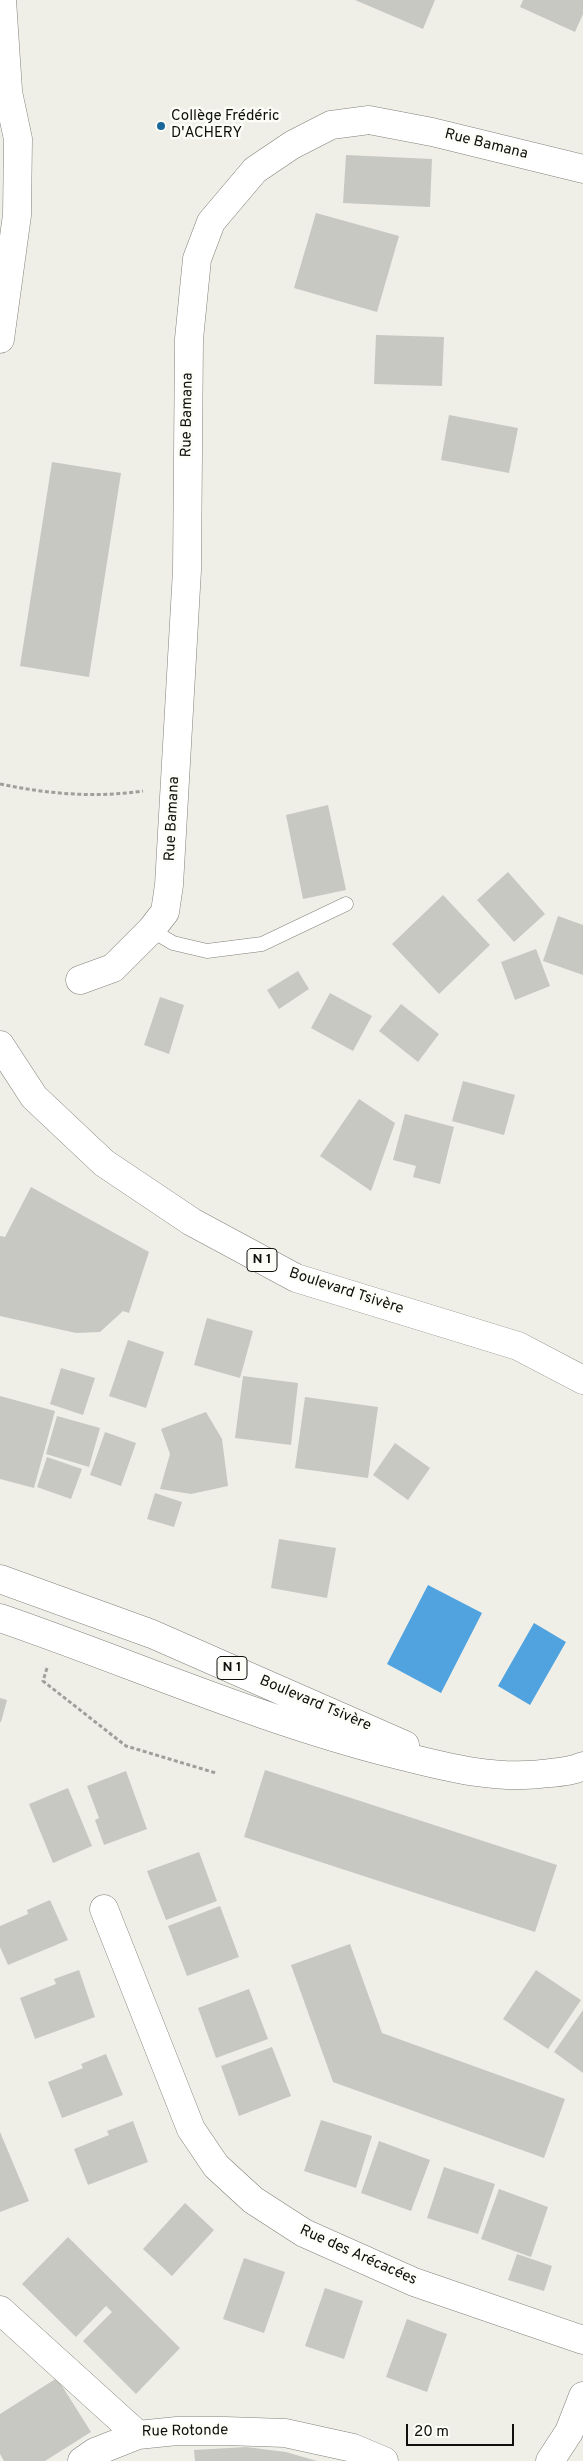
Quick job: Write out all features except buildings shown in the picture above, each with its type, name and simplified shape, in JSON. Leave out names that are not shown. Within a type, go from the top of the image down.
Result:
[{"type":"street","points":[[0,339],[17,215],[18,139],[4,81],[2,0]]},
{"type":"street","name":"Rue Bamana","points":[[80,980],[113,968],[152,930],[165,912],[169,885],[187,570],[189,339],[197,259],[211,222],[255,170],[292,145],[331,125],[369,120],[432,132],[583,169]]},
{"type":"street","name":"Boulevard Tsivère","points":[[0,1045],[34,1098],[104,1163],[192,1222],[296,1278],[518,1346],[583,1380]]},
{"type":"street","name":"Boulevard Tsivère","points":[[0,1579],[152,1634],[353,1720],[458,1770]]},
{"type":"street","name":"N 1","points":[[0,1594],[21,1602],[74,1605]]},
{"type":"street","name":"Boulevard Tsivère","points":[[0,1618],[301,1727],[364,1747],[458,1770],[532,1776],[575,1770],[583,1766]]},
{"type":"street","name":"Rue des Arécacées","points":[[104,1909],[191,2130],[216,2166],[253,2200],[304,2233],[414,2282],[583,2340]]},
{"type":"street","name":"Rue Rotonde","points":[[0,2310],[138,2435],[177,2430],[285,2433],[353,2448],[384,2461]]},
{"type":"street","points":[[550,2461],[569,2432],[583,2396]]},
{"type":"street","points":[[82,2461],[95,2452],[138,2435]]},
{"type":"lane","points":[[152,930],[174,943],[207,951],[262,944],[346,904]]},
{"type":"path","points":[[0,784],[30,790],[107,796],[151,790],[175,774]]},
{"type":"path","points":[[58,1639],[43,1681],[126,1746],[216,1773]]},
{"type":"water","points":[[428,1585],[482,1613],[441,1693],[387,1664]]},
{"type":"water","points":[[534,1623],[566,1642],[530,1705],[498,1686]]},
{"type":"place","name":"Collège Frédéric D'ACHERY","points":[[161,126]]}]
